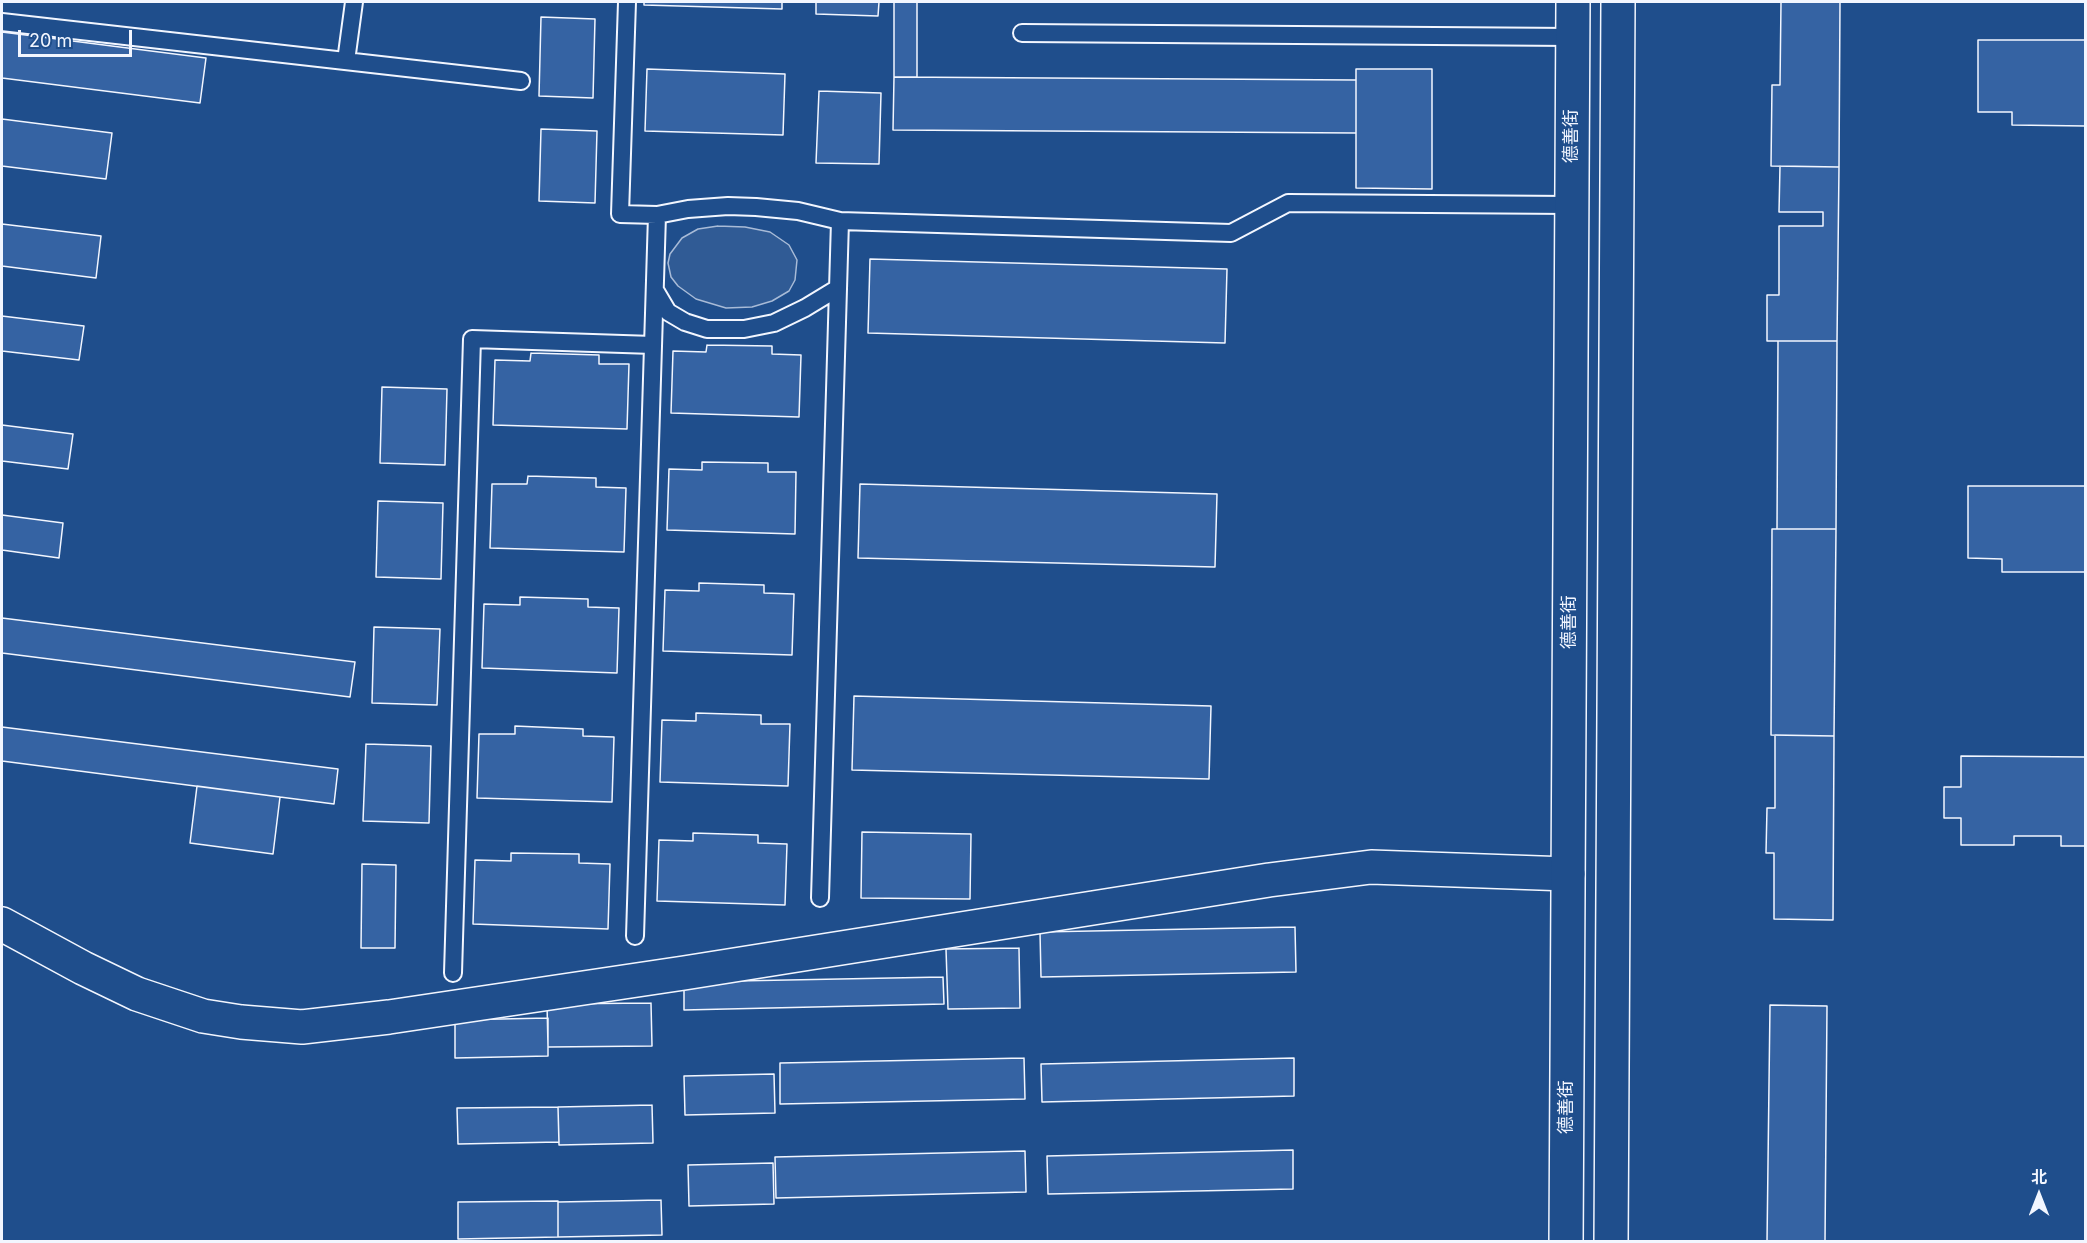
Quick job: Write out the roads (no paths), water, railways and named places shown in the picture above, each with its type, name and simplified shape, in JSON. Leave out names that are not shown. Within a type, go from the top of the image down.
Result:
[{"type":"main road","name":"德善街","points":[[1566,1242],[1573,2]]},
{"type":"main road","points":[[1611,1242],[1618,2]]},
{"type":"main road","points":[[2,924],[137,994],[203,1016],[302,1027],[389,1017],[1269,880],[1371,867],[1568,874]]},
{"type":"lane","points":[[346,61],[354,2]]},
{"type":"lane","points":[[627,2],[620,214],[657,215],[688,209],[728,206],[798,211],[840,221],[1231,232],[1288,203],[1571,205]]},
{"type":"lane","points":[[2,22],[521,81]]},
{"type":"lane","points":[[1022,33],[1572,37]]},
{"type":"lane","points":[[635,936],[657,215]]},
{"type":"lane","points":[[820,897],[840,221]]},
{"type":"lane","points":[[655,289],[668,312],[684,322],[707,329],[744,329],[774,323],[806,309],[838,288]]},
{"type":"lane","points":[[453,973],[472,339],[653,345]]}]
